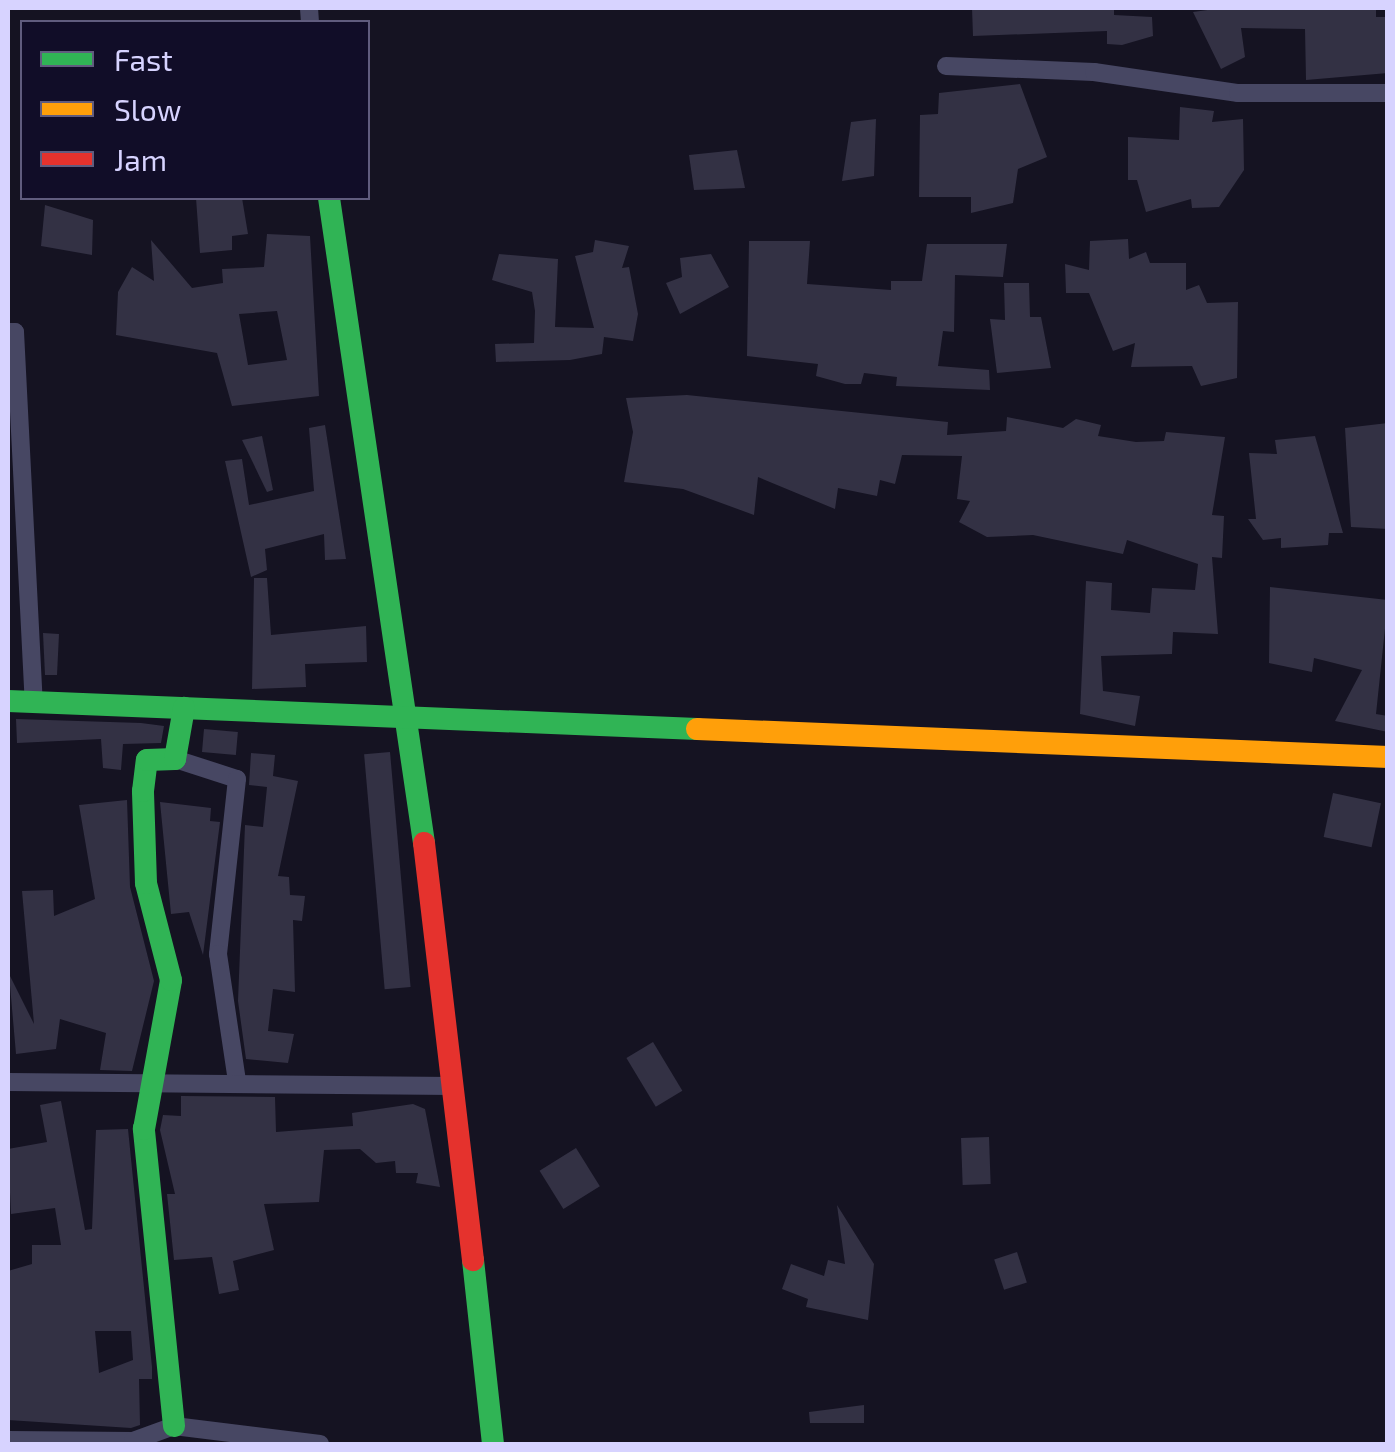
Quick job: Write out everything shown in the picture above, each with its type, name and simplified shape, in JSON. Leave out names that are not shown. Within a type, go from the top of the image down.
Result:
[{"type":"street","points":[[946,66],[1094,72],[1238,93],[1388,93]]},
{"type":"street","points":[[329,200],[349,376],[408,716],[452,1086],[493,1444],[476,1444]]},
{"type":"street","points":[[8,332],[34,702]]},
{"type":"street","points":[[8,701],[1388,758]]},
{"type":"street","points":[[174,759],[184,708]]},
{"type":"street","points":[[174,1426],[145,1198],[152,1083],[171,980],[146,883],[143,791],[147,760],[174,759],[237,779],[218,954],[238,1081]]},
{"type":"street","points":[[8,1082],[238,1081],[452,1086]]},
{"type":"street","points":[[8,1440],[133,1441],[174,1426],[320,1444]]},
{"type":"building","points":[[972,8],[1114,8],[1114,15],[1152,17],[1153,36],[1122,45],[1107,44],[1107,31],[973,36]]},
{"type":"building","points":[[1222,8],[1376,8],[1376,17],[1388,17],[1388,73],[1306,80],[1305,29],[1241,28],[1245,57],[1221,69],[1193,12]]},
{"type":"building","points":[[1020,84],[1047,157],[1018,169],[1013,203],[971,213],[971,197],[919,197],[920,115],[938,114],[939,93]]},
{"type":"building","points":[[1180,107],[1214,111],[1212,122],[1243,119],[1244,170],[1219,207],[1192,208],[1191,199],[1146,212],[1137,180],[1128,180],[1128,137],[1179,140]]},
{"type":"building","points":[[876,119],[874,176],[842,181],[851,122]]},
{"type":"building","points":[[737,150],[745,188],[694,190],[689,155]]},
{"type":"building","points":[[196,200],[242,200],[248,234],[232,236],[232,250],[200,253]]},
{"type":"building","points":[[45,205],[93,220],[92,255],[41,246]]},
{"type":"building","points":[[267,234],[310,236],[319,396],[232,406],[217,353],[116,335],[118,292],[132,267],[154,281],[151,240],[192,288],[223,283],[222,269],[264,267]],"holes":[[[277,311],[287,360],[248,365],[239,314]]]},
{"type":"building","points":[[1128,239],[1129,259],[1146,252],[1150,263],[1186,263],[1186,290],[1199,285],[1207,303],[1238,302],[1237,378],[1201,386],[1192,366],[1131,367],[1135,343],[1113,351],[1089,293],[1066,293],[1065,264],[1089,270],[1090,241]]},
{"type":"building","points":[[595,240],[629,246],[622,268],[629,267],[638,314],[633,341],[604,337],[602,354],[570,360],[496,362],[495,344],[534,343],[535,311],[532,292],[492,280],[499,254],[558,259],[555,327],[594,328],[575,256],[593,252]]},
{"type":"building","points":[[749,241],[810,241],[807,284],[891,290],[891,281],[922,281],[927,244],[1007,244],[1003,277],[955,275],[954,332],[943,331],[938,366],[989,370],[990,390],[896,386],[897,377],[864,373],[861,384],[845,384],[816,376],[818,364],[747,356]]},
{"type":"building","points":[[711,254],[729,287],[680,314],[666,283],[682,277],[680,258]]},
{"type":"building","points":[[1004,283],[1029,283],[1030,317],[1041,317],[1051,368],[997,373],[990,319],[1005,320]]},
{"type":"building","points":[[687,395],[948,422],[947,435],[1006,431],[1007,417],[1063,428],[1076,419],[1101,425],[1098,436],[1136,442],[1164,441],[1166,432],[1225,437],[1212,515],[1224,516],[1222,558],[1212,557],[1218,634],[1173,632],[1172,654],[1101,656],[1103,691],[1140,696],[1135,726],[1080,714],[1086,581],[1112,583],[1111,610],[1150,613],[1152,588],[1195,590],[1198,564],[1127,540],[1123,554],[1033,535],[987,537],[959,522],[970,501],[957,499],[962,456],[902,455],[895,484],[880,480],[877,496],[838,488],[835,509],[758,477],[754,515],[683,489],[624,482],[633,432],[626,398]]},
{"type":"building","points":[[1388,423],[1388,529],[1351,527],[1345,428]]},
{"type":"building","points":[[325,425],[346,559],[325,560],[324,534],[265,549],[267,570],[251,577],[225,461],[242,459],[249,505],[314,491],[309,428]]},
{"type":"building","points":[[262,436],[273,490],[267,492],[242,440]]},
{"type":"building","points":[[1315,436],[1343,533],[1329,533],[1328,545],[1281,548],[1281,538],[1263,540],[1248,519],[1256,519],[1249,453],[1277,454],[1275,440]]},
{"type":"building","points":[[254,578],[267,578],[271,635],[366,626],[367,662],[305,664],[306,687],[252,689]]},
{"type":"building","points":[[1270,587],[1388,600],[1376,714],[1388,716],[1388,732],[1335,721],[1362,670],[1314,658],[1312,672],[1269,663]]},
{"type":"building","points":[[43,633],[59,634],[57,675],[45,675]]},
{"type":"building","points":[[16,719],[164,726],[161,743],[123,744],[121,770],[103,768],[101,739],[17,743]]},
{"type":"building","points":[[204,729],[238,732],[236,755],[202,752]]},
{"type":"building","points":[[390,752],[411,987],[385,989],[364,754]]},
{"type":"building","points":[[251,753],[275,755],[273,776],[298,781],[278,876],[289,877],[290,895],[305,896],[302,921],[293,920],[295,992],[273,989],[268,1031],[294,1034],[288,1063],[246,1059],[238,1001],[245,825],[263,827],[267,787],[249,785]]},
{"type":"building","points":[[1333,793],[1381,803],[1372,847],[1324,837]]},
{"type":"building","points":[[127,800],[130,887],[154,981],[132,1071],[100,1070],[106,1033],[60,1019],[56,1049],[16,1054],[9,974],[34,1024],[22,891],[53,890],[54,916],[95,899],[79,805]]},
{"type":"building","points":[[160,802],[211,808],[210,821],[220,822],[203,955],[189,912],[171,914]]},
{"type":"building","points":[[653,1042],[682,1091],[656,1107],[626,1058]]},
{"type":"building","points":[[181,1096],[275,1097],[276,1132],[353,1126],[352,1113],[413,1104],[425,1109],[440,1187],[416,1183],[418,1173],[396,1173],[395,1161],[376,1163],[360,1149],[324,1150],[319,1202],[264,1204],[274,1250],[233,1261],[239,1290],[219,1294],[212,1257],[174,1260],[167,1194],[175,1194],[160,1130],[163,1115],[181,1116]]},
{"type":"building","points":[[61,1101],[85,1230],[92,1229],[96,1130],[128,1129],[152,1367],[152,1379],[139,1379],[140,1425],[131,1428],[8,1420],[8,1271],[32,1264],[32,1245],[61,1245],[55,1208],[11,1214],[8,1149],[47,1142],[40,1105]],"holes":[[[95,1331],[131,1331],[133,1360],[99,1373]]]},
{"type":"building","points":[[989,1137],[991,1184],[963,1185],[961,1138]]},
{"type":"building","points":[[576,1148],[600,1186],[563,1209],[540,1171]]},
{"type":"building","points":[[837,1205],[874,1264],[868,1320],[806,1307],[808,1299],[782,1289],[791,1264],[824,1276],[828,1260],[845,1264]]},
{"type":"building","points":[[1017,1252],[1027,1282],[1004,1290],[994,1259]]},
{"type":"building","points":[[864,1405],[864,1423],[810,1423],[809,1412]]},
{"type":"traffic: fast","points":[[329,200],[424,843]]},
{"type":"traffic: fast","points":[[8,701],[697,729]]},
{"type":"traffic: fast","points":[[174,1426],[144,1129],[171,980],[146,883],[143,791],[147,760],[175,759],[184,708]]},
{"type":"traffic: fast","points":[[473,1260],[493,1444]]},
{"type":"traffic: slow","points":[[697,729],[1388,757]]},
{"type":"traffic: jam","points":[[424,843],[473,1260]]}]
